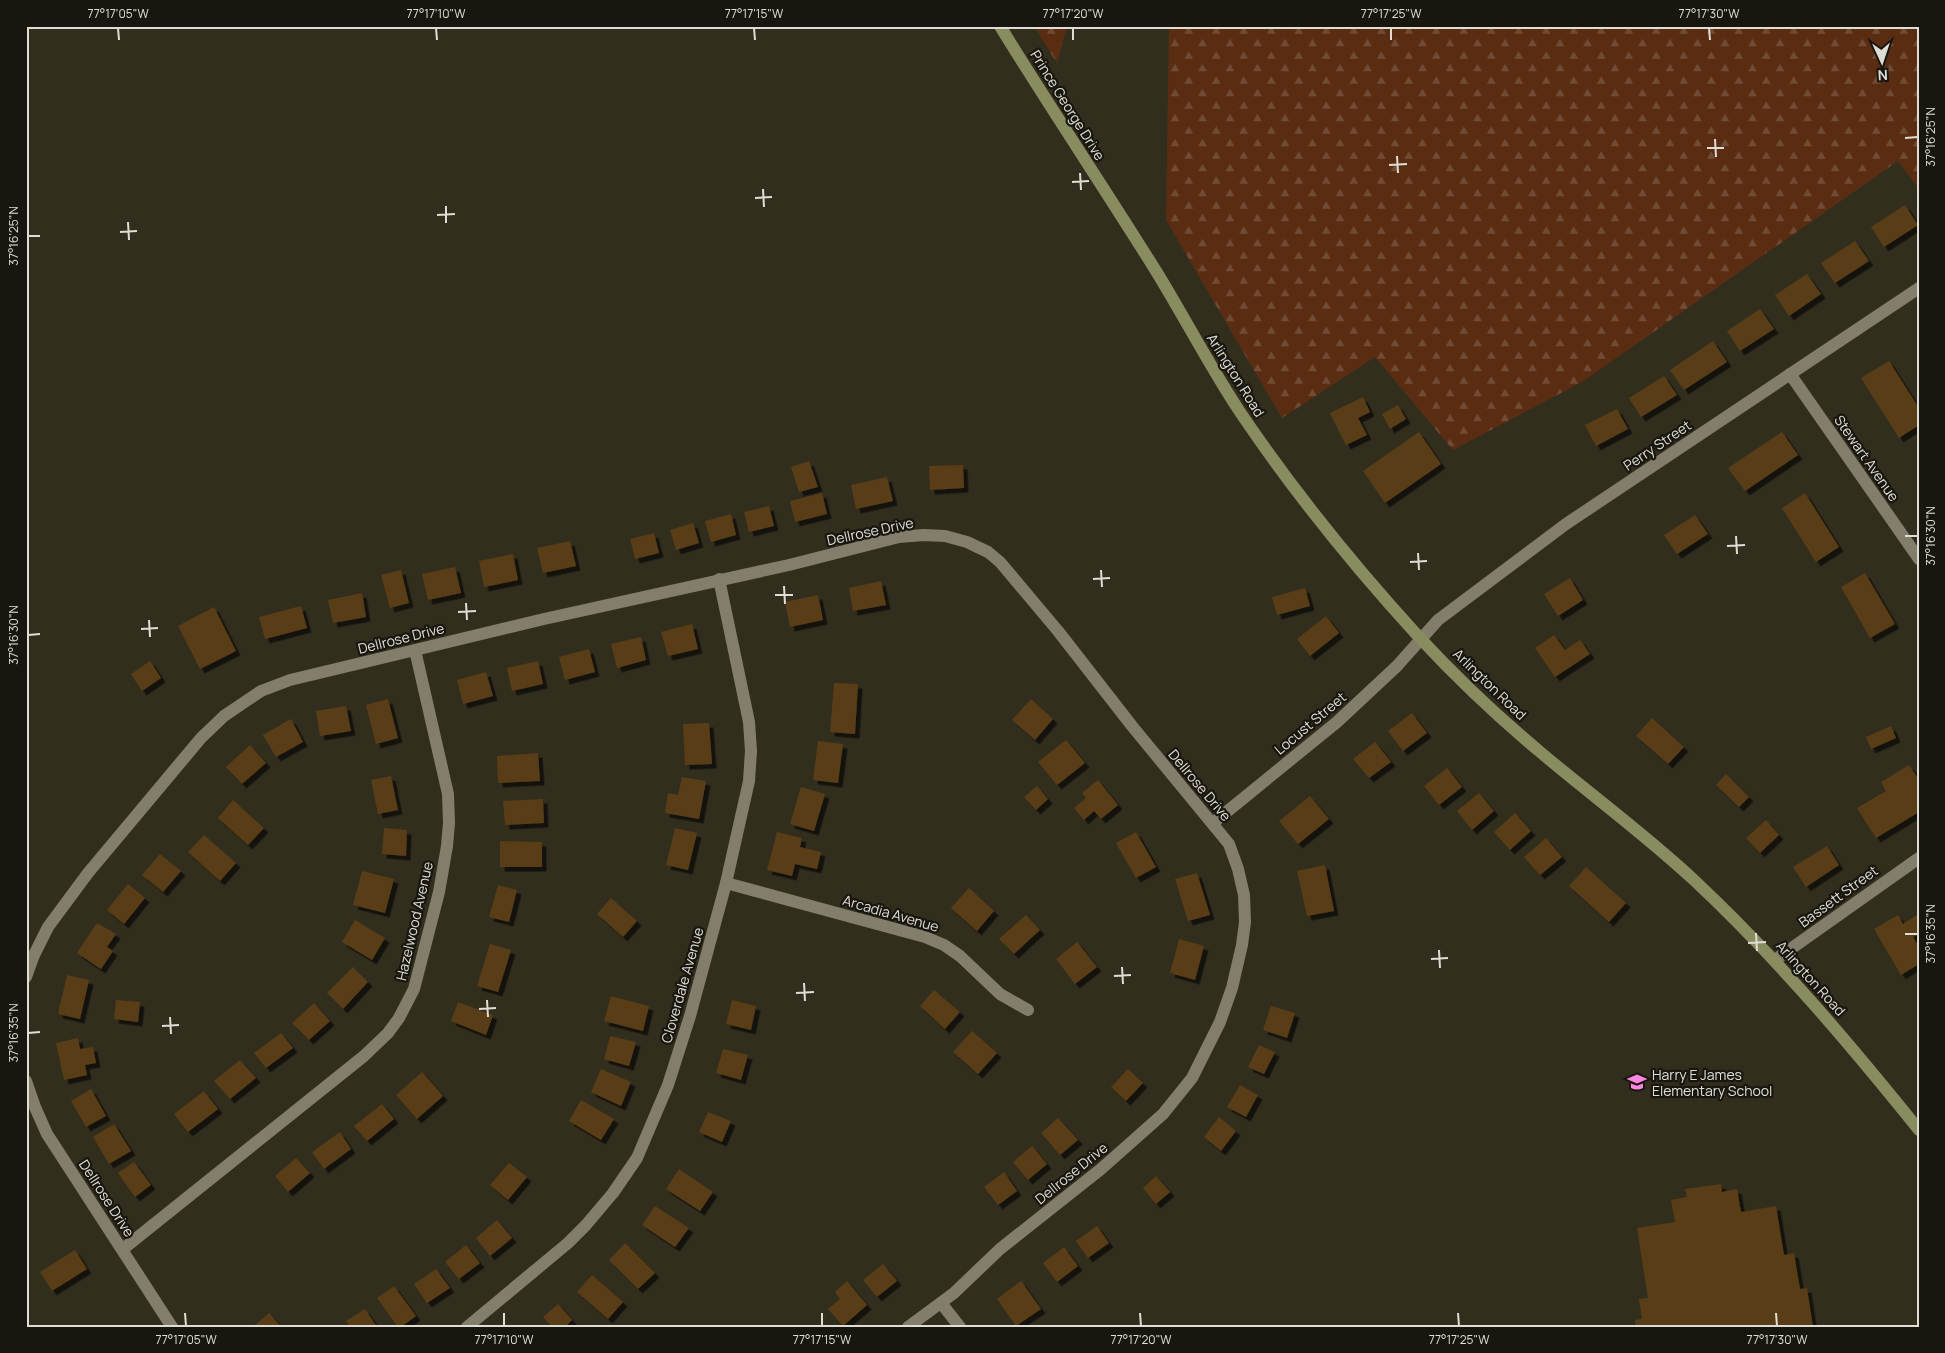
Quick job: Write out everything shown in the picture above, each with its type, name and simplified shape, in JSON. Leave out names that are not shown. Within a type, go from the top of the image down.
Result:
[{"type":"main road","name":"Prince George Drive","points":[[1000,26],[1110,200]]},
{"type":"main road","name":"Arlington Road","points":[[1110,200],[1156,271],[1240,411],[1282,472],[1326,530],[1420,638],[1484,701],[1538,751],[1645,837],[1694,880],[1775,960],[1834,1026],[1919,1130]]},
{"type":"street","name":"Perry Street","points":[[1420,638],[1438,620],[1566,524],[1919,288]]},
{"type":"street","name":"Stewart Avenue","points":[[1790,374],[1919,559]]},
{"type":"street","name":"Dellrose Drive","points":[[26,977],[48,926],[66,902],[201,738],[224,716],[261,691],[290,680],[789,565],[899,537],[945,536],[967,542],[988,552],[1000,562],[1058,630],[1132,726],[1229,844],[1238,869],[1244,895],[1245,922],[1242,945],[1232,988],[1220,1022],[1192,1078],[1163,1114],[1101,1169],[1000,1249],[954,1293],[908,1327]]},
{"type":"street","name":"Cloverdale Avenue","points":[[467,1327],[586,1226],[613,1193],[636,1158],[668,1085],[690,1016],[726,883],[748,792],[751,751],[749,722],[719,580]]},
{"type":"street","name":"Locust Street","points":[[1213,823],[1337,722],[1397,666],[1420,638]]},
{"type":"street","name":"Hazelwood Avenue","points":[[123,1249],[364,1056],[394,1025],[414,989],[439,892],[449,823],[448,794],[415,650]]},
{"type":"street","name":"Bassett Street","points":[[1775,960],[1919,858]]},
{"type":"street","name":"Arcadia Avenue","points":[[726,883],[925,937],[944,945],[960,956],[1000,994],[1028,1010]]},
{"type":"street","name":"Dellrose Drive","points":[[26,1081],[35,1107],[48,1134],[172,1327]]},
{"type":"street","points":[[941,1303],[960,1327]]},
{"type":"green space","points":[[1034,26],[1067,26],[1057,63]]},
{"type":"green space","points":[[1169,26],[1919,26],[1919,189],[1898,161],[1582,382],[1453,450],[1375,357],[1282,418],[1166,220]]},
{"type":"building","points":[[1905,205],[1918,225],[1884,247],[1871,227]]},
{"type":"building","points":[[1855,241],[1869,261],[1835,283],[1821,263]]},
{"type":"building","points":[[1807,274],[1821,294],[1789,316],[1775,295]]},
{"type":"building","points":[[1760,309],[1774,329],[1740,351],[1727,331]]},
{"type":"building","points":[[1713,341],[1727,362],[1684,390],[1670,370]]},
{"type":"building","points":[[1889,361],[1919,408],[1919,425],[1899,438],[1861,378]]},
{"type":"building","points":[[1664,376],[1677,395],[1641,417],[1629,398]]},
{"type":"building","points":[[1363,397],[1370,412],[1358,418],[1367,435],[1346,445],[1330,413]]},
{"type":"building","points":[[1398,405],[1406,419],[1390,429],[1382,414]]},
{"type":"building","points":[[1617,409],[1628,429],[1596,446],[1585,425]]},
{"type":"building","points":[[1419,432],[1441,464],[1385,503],[1363,471]]},
{"type":"building","points":[[1782,432],[1798,455],[1745,491],[1728,468]]},
{"type":"building","points":[[809,461],[818,487],[799,492],[791,467]]},
{"type":"building","points":[[963,465],[964,488],[930,490],[929,466]]},
{"type":"building","points":[[887,477],[893,501],[856,509],[851,485]]},
{"type":"building","points":[[822,493],[827,514],[795,522],[790,501]]},
{"type":"building","points":[[1805,493],[1839,547],[1816,562],[1782,508]]},
{"type":"building","points":[[769,506],[774,526],[749,532],[744,512]]},
{"type":"building","points":[[731,514],[736,535],[711,542],[705,521]]},
{"type":"building","points":[[1695,515],[1708,534],[1677,554],[1664,535]]},
{"type":"building","points":[[693,523],[699,543],[676,550],[670,530]]},
{"type":"building","points":[[654,533],[659,553],[635,559],[630,539]]},
{"type":"building","points":[[570,541],[576,566],[543,573],[537,548]]},
{"type":"building","points":[[513,554],[518,580],[484,587],[479,561]]},
{"type":"building","points":[[455,567],[461,593],[428,600],[422,574]]},
{"type":"building","points":[[401,570],[409,603],[390,608],[381,575]]},
{"type":"building","points":[[1865,573],[1895,624],[1870,638],[1841,587]]},
{"type":"building","points":[[1570,578],[1583,600],[1558,616],[1544,594]]},
{"type":"building","points":[[881,581],[886,605],[853,611],[849,588]]},
{"type":"building","points":[[1305,588],[1310,606],[1277,615],[1272,597]]},
{"type":"building","points":[[362,593],[366,617],[333,623],[328,600]]},
{"type":"building","points":[[818,595],[823,620],[790,627],[785,602]]},
{"type":"building","points":[[301,606],[307,628],[265,639],[259,617]]},
{"type":"building","points":[[214,607],[236,651],[200,669],[178,626]]},
{"type":"building","points":[[1326,616],[1339,633],[1310,656],[1297,639]]},
{"type":"building","points":[[692,624],[698,649],[668,656],[661,632]]},
{"type":"building","points":[[1554,635],[1565,650],[1580,640],[1590,654],[1555,677],[1535,648]]},
{"type":"building","points":[[641,637],[646,660],[617,668],[611,644]]},
{"type":"building","points":[[589,649],[595,672],[565,680],[559,657]]},
{"type":"building","points":[[150,661],[161,678],[142,691],[131,674]]},
{"type":"building","points":[[538,661],[543,684],[512,691],[507,668]]},
{"type":"building","points":[[486,672],[493,696],[463,704],[457,680]]},
{"type":"building","points":[[834,683],[858,684],[855,734],[830,732]]},
{"type":"building","points":[[388,699],[398,738],[376,744],[366,705]]},
{"type":"building","points":[[1031,699],[1053,719],[1035,740],[1012,720]]},
{"type":"building","points":[[346,706],[351,731],[320,736],[316,711]]},
{"type":"building","points":[[1412,713],[1427,733],[1403,751],[1388,731]]},
{"type":"building","points":[[1652,718],[1684,747],[1668,764],[1636,736]]},
{"type":"building","points":[[291,719],[303,742],[276,757],[263,735]]},
{"type":"building","points":[[709,723],[712,764],[685,765],[683,724]]},
{"type":"building","points":[[1891,726],[1896,738],[1871,749],[1866,737]]},
{"type":"building","points":[[1066,740],[1085,763],[1057,785],[1038,762]]},
{"type":"building","points":[[818,741],[843,744],[838,783],[813,780]]},
{"type":"building","points":[[1375,742],[1391,762],[1369,778],[1353,759]]},
{"type":"building","points":[[250,745],[266,763],[242,784],[226,767]]},
{"type":"building","points":[[538,753],[540,781],[498,783],[497,756]]},
{"type":"building","points":[[1909,765],[1917,777],[1919,776],[1919,812],[1876,838],[1857,808],[1886,791],[1881,782]]},
{"type":"building","points":[[1447,768],[1462,787],[1439,805],[1424,786]]},
{"type":"building","points":[[1726,774],[1749,797],[1739,807],[1716,785]]},
{"type":"building","points":[[391,776],[398,810],[378,814],[371,780]]},
{"type":"building","points":[[682,777],[706,781],[699,819],[665,813],[668,793],[678,795]]},
{"type":"building","points":[[1098,780],[1118,805],[1101,819],[1094,811],[1084,820],[1074,808],[1086,798],[1082,793]]},
{"type":"building","points":[[1037,786],[1048,799],[1036,810],[1024,797]]},
{"type":"building","points":[[801,787],[825,794],[814,831],[790,824]]},
{"type":"building","points":[[1479,793],[1494,811],[1472,830],[1457,811]]},
{"type":"building","points":[[1310,796],[1329,819],[1298,844],[1279,821]]},
{"type":"building","points":[[543,799],[544,823],[505,825],[503,801]]},
{"type":"building","points":[[233,800],[264,828],[248,845],[218,818]]},
{"type":"building","points":[[1515,813],[1531,831],[1510,850],[1494,832]]},
{"type":"building","points":[[1766,820],[1779,835],[1760,853],[1746,838]]},
{"type":"building","points":[[384,828],[407,830],[406,856],[382,854]]},
{"type":"building","points":[[675,828],[697,833],[688,870],[666,865]]},
{"type":"building","points":[[777,832],[802,838],[800,847],[821,852],[817,869],[795,864],[792,876],[767,870]]},
{"type":"building","points":[[1136,832],[1156,867],[1136,878],[1116,843]]},
{"type":"building","points":[[204,835],[236,863],[220,881],[188,852]]},
{"type":"building","points":[[1546,838],[1562,857],[1540,875],[1524,857]]},
{"type":"building","points":[[500,841],[542,842],[542,867],[500,867]]},
{"type":"building","points":[[1827,846],[1839,865],[1806,887],[1793,867]]},
{"type":"building","points":[[160,854],[181,871],[163,892],[142,875]]},
{"type":"building","points":[[1325,865],[1334,911],[1307,916],[1297,871]]},
{"type":"building","points":[[1586,867],[1626,903],[1609,922],[1569,886]]},
{"type":"building","points":[[362,871],[394,879],[385,913],[353,905]]},
{"type":"building","points":[[1197,873],[1210,915],[1188,921],[1175,879]]},
{"type":"building","points":[[128,884],[145,898],[124,924],[107,910]]},
{"type":"building","points":[[498,885],[517,890],[509,922],[489,917]]},
{"type":"building","points":[[969,888],[994,911],[977,931],[951,908]]},
{"type":"building","points":[[611,898],[637,921],[623,937],[597,914]]},
{"type":"building","points":[[1026,915],[1040,930],[1014,954],[999,939]]},
{"type":"building","points":[[1898,915],[1903,924],[1917,915],[1919,917],[1919,934],[1913,937],[1919,947],[1919,964],[1901,975],[1874,929]]},
{"type":"building","points":[[355,920],[385,938],[372,960],[342,942]]},
{"type":"building","points":[[97,923],[116,934],[107,947],[113,951],[101,969],[77,953]]},
{"type":"building","points":[[1179,939],[1204,946],[1195,980],[1170,973]]},
{"type":"building","points":[[1077,942],[1097,967],[1075,984],[1056,959]]},
{"type":"building","points":[[490,944],[511,950],[498,992],[477,986]]},
{"type":"building","points":[[353,967],[368,982],[343,1009],[327,993]]},
{"type":"building","points":[[67,975],[89,980],[80,1019],[58,1014]]},
{"type":"building","points":[[934,990],[960,1012],[945,1029],[920,1006]]},
{"type":"building","points":[[611,996],[649,1006],[643,1031],[604,1021]]},
{"type":"building","points":[[116,1000],[140,1002],[138,1022],[114,1019]]},
{"type":"building","points":[[732,1000],[756,1006],[751,1030],[726,1024]]},
{"type":"building","points":[[458,1002],[493,1015],[486,1035],[451,1021]]},
{"type":"building","points":[[314,1003],[330,1021],[309,1040],[292,1023]]},
{"type":"building","points":[[1271,1006],[1295,1013],[1287,1038],[1263,1030]]},
{"type":"building","points":[[972,1031],[997,1053],[978,1074],[953,1052]]},
{"type":"building","points":[[281,1033],[293,1048],[266,1068],[254,1053]]},
{"type":"building","points":[[610,1036],[636,1042],[629,1066],[604,1059]]},
{"type":"building","points":[[78,1038],[80,1049],[93,1047],[96,1063],[85,1065],[87,1075],[64,1080],[56,1043]]},
{"type":"building","points":[[1259,1045],[1275,1052],[1264,1074],[1248,1067]]},
{"type":"building","points":[[723,1049],[748,1055],[741,1080],[716,1073]]},
{"type":"building","points":[[240,1060],[256,1078],[230,1099],[214,1081]]},
{"type":"building","points":[[601,1069],[631,1082],[621,1106],[591,1092]]},
{"type":"building","points":[[1128,1069],[1143,1083],[1126,1101],[1111,1087]]},
{"type":"building","points":[[422,1072],[443,1096],[417,1119],[396,1095]]},
{"type":"building","points":[[1240,1085],[1258,1095],[1246,1117],[1227,1107]]},
{"type":"building","points":[[91,1089],[106,1116],[86,1127],[71,1101]]},
{"type":"building","points":[[204,1091],[218,1109],[188,1132],[174,1114]]},
{"type":"building","points":[[581,1100],[614,1119],[601,1140],[569,1121]]},
{"type":"building","points":[[382,1104],[394,1119],[367,1141],[354,1126]]},
{"type":"building","points":[[708,1112],[731,1121],[722,1142],[699,1132]]},
{"type":"building","points":[[1219,1117],[1236,1131],[1221,1151],[1204,1137]]},
{"type":"building","points":[[1058,1118],[1078,1140],[1060,1155],[1041,1133]]},
{"type":"building","points":[[114,1124],[131,1151],[109,1164],[93,1137]]},
{"type":"building","points":[[340,1132],[351,1149],[324,1169],[312,1152]]},
{"type":"building","points":[[1032,1146],[1047,1164],[1028,1180],[1013,1162]]},
{"type":"building","points":[[296,1158],[310,1173],[288,1192],[275,1176]]},
{"type":"building","points":[[134,1162],[151,1185],[135,1197],[118,1173]]},
{"type":"building","points":[[509,1163],[527,1177],[508,1200],[490,1185]]},
{"type":"building","points":[[679,1169],[713,1192],[700,1211],[666,1189]]},
{"type":"building","points":[[1004,1172],[1017,1191],[998,1205],[984,1187]]},
{"type":"building","points":[[1156,1176],[1170,1192],[1156,1204],[1143,1188]]},
{"type":"building","points":[[1721,1184],[1722,1192],[1737,1189],[1741,1212],[1776,1206],[1784,1255],[1794,1253],[1800,1289],[1807,1288],[1813,1327],[1636,1327],[1635,1320],[1642,1319],[1639,1299],[1648,1298],[1637,1228],[1675,1222],[1671,1200],[1687,1197],[1685,1189]]},
{"type":"building","points":[[655,1206],[689,1228],[675,1247],[642,1225]]},
{"type":"building","points":[[497,1220],[512,1238],[490,1256],[476,1238]]},
{"type":"building","points":[[1097,1226],[1109,1243],[1088,1258],[1076,1241]]},
{"type":"building","points":[[625,1243],[655,1273],[638,1289],[609,1260]]},
{"type":"building","points":[[466,1245],[480,1263],[459,1279],[445,1262]]},
{"type":"building","points":[[1064,1247],[1078,1266],[1057,1282],[1043,1263]]},
{"type":"building","points":[[75,1250],[87,1269],[52,1291],[40,1272]]},
{"type":"building","points":[[883,1264],[897,1281],[877,1297],[863,1280]]},
{"type":"building","points":[[436,1269],[450,1288],[427,1303],[414,1284]]},
{"type":"building","points":[[592,1275],[623,1302],[608,1319],[577,1292]]},
{"type":"building","points":[[847,1281],[867,1305],[843,1326],[828,1309],[840,1299],[835,1292]]},
{"type":"building","points":[[1021,1281],[1041,1309],[1016,1326],[997,1299]]},
{"type":"building","points":[[394,1286],[416,1316],[401,1327],[398,1327],[377,1298]]},
{"type":"building","points":[[558,1304],[572,1320],[565,1327],[552,1327],[543,1317]]},
{"type":"building","points":[[365,1309],[377,1327],[350,1327],[346,1321]]},
{"type":"building","points":[[269,1313],[281,1327],[253,1327]]},
{"type":"place","name":"Harry E James Elementary School","points":[[1637,1082]]}]
